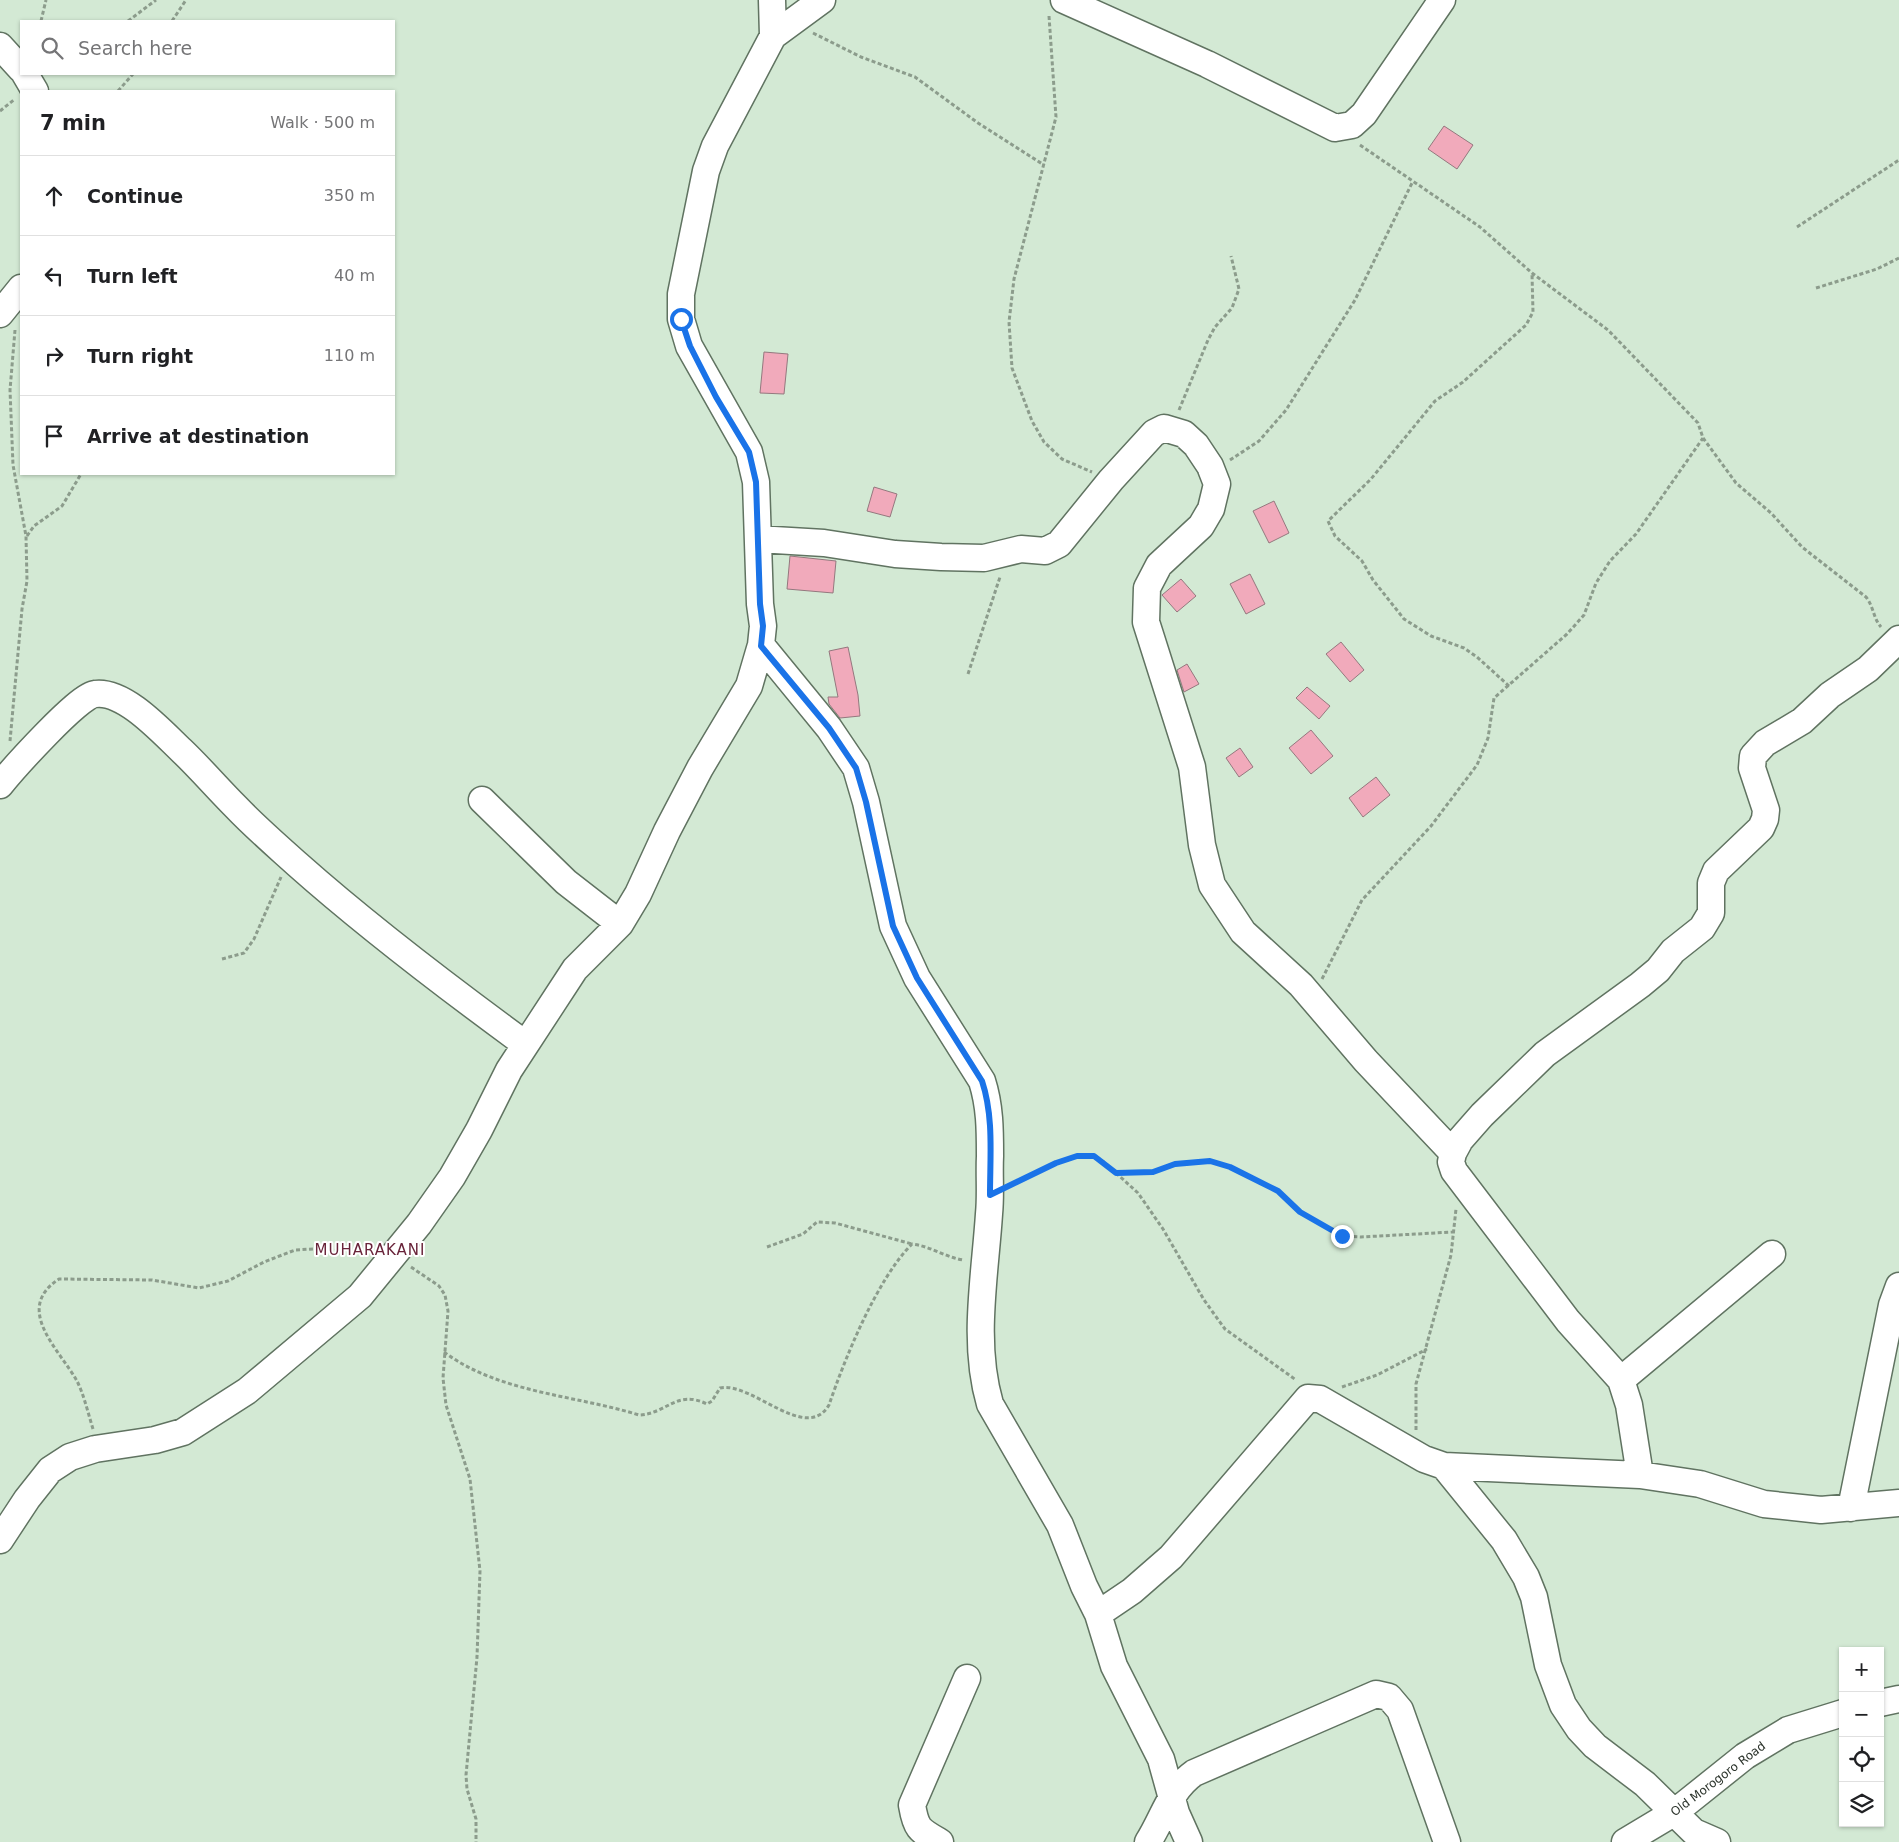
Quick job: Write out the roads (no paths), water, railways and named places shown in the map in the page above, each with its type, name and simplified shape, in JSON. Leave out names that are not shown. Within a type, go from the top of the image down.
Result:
[{"type":"street","points":[[772,0],[781,29]]},
{"type":"street","points":[[0,1540],[27,1499],[50,1470],[70,1457],[100,1448],[155,1440],[183,1432],[247,1391],[360,1296],[392,1258],[452,1177],[479,1130],[509,1070],[575,969],[620,924],[638,894],[667,831],[700,768],[749,686],[761,646],[763,626],[760,604],[756,482],[749,452],[716,397],[690,346],[681,319],[681,294],[706,172],[715,146],[781,29],[822,0]]},
{"type":"street","points":[[1056,5],[1207,64],[1335,128],[1352,125],[1364,114],[1442,0]]},
{"type":"street","points":[[0,46],[20,68]]},
{"type":"street","points":[[0,314],[20,290]]},
{"type":"street","points":[[758,539],[824,543],[895,554],[941,557],[984,558],[1010,550],[1046,551],[1059,544],[1111,480],[1154,433],[1164,428],[1170,429],[1184,434],[1196,444],[1210,466],[1217,484],[1211,509],[1201,526],[1159,565],[1147,588],[1146,622],[1192,767],[1202,846],[1212,885],[1243,932],[1278,962],[1366,1061],[1453,1153]]},
{"type":"street","points":[[1640,1475],[1629,1405],[1621,1380],[1562,1313],[1454,1171],[1450,1162],[1460,1140],[1482,1115],[1545,1054],[1640,985],[1658,970],[1673,951],[1702,928],[1711,913],[1711,884],[1716,871],[1761,828],[1765,819],[1766,810],[1752,768],[1753,756],[1765,744],[1802,722],[1830,695],[1868,669],[1898,640]]},
{"type":"street","points":[[761,646],[829,728],[856,768],[866,802],[893,926],[917,978],[982,1081],[987,1097],[990,1120],[990,1195],[984,1262],[982,1357],[984,1383],[990,1404],[1060,1525],[1084,1586],[1098,1614],[1114,1666],[1161,1759],[1176,1813],[1189,1842]]},
{"type":"street","points":[[4,781],[68,712],[92,694],[109,694],[128,704],[162,733],[205,773],[236,807],[295,862],[449,988],[525,1044]]},
{"type":"street","points":[[482,800],[566,882],[620,924]]},
{"type":"street","points":[[1621,1380],[1772,1254]]},
{"type":"street","points":[[1851,1508],[1892,1305],[1899,1286]]},
{"type":"street","points":[[1098,1614],[1132,1591],[1170,1557],[1308,1398],[1320,1399],[1434,1463],[1504,1540],[1526,1577],[1534,1597],[1548,1665],[1563,1705],[1579,1729],[1595,1746],[1645,1784],[1694,1832],[1717,1842]]},
{"type":"street","points":[[1434,1463],[1640,1475],[1700,1484],[1764,1504],[1821,1510],[1899,1503]]},
{"type":"street","points":[[940,1842],[919,1830],[914,1820],[912,1805],[967,1678]]},
{"type":"street","points":[[1148,1842],[1172,1795],[1181,1782],[1194,1773],[1376,1694],[1384,1694],[1395,1701],[1400,1710],[1447,1842]]},
{"type":"street","points":[[1884,1702],[1899,1698]]},
{"type":"street","name":"Old Morogoro Road","points":[[1625,1842],[1675,1812],[1745,1756],[1788,1730],[1839,1714]]},
{"type":"district","name":"MUHARAKANI","points":[[370,1250]]}]
